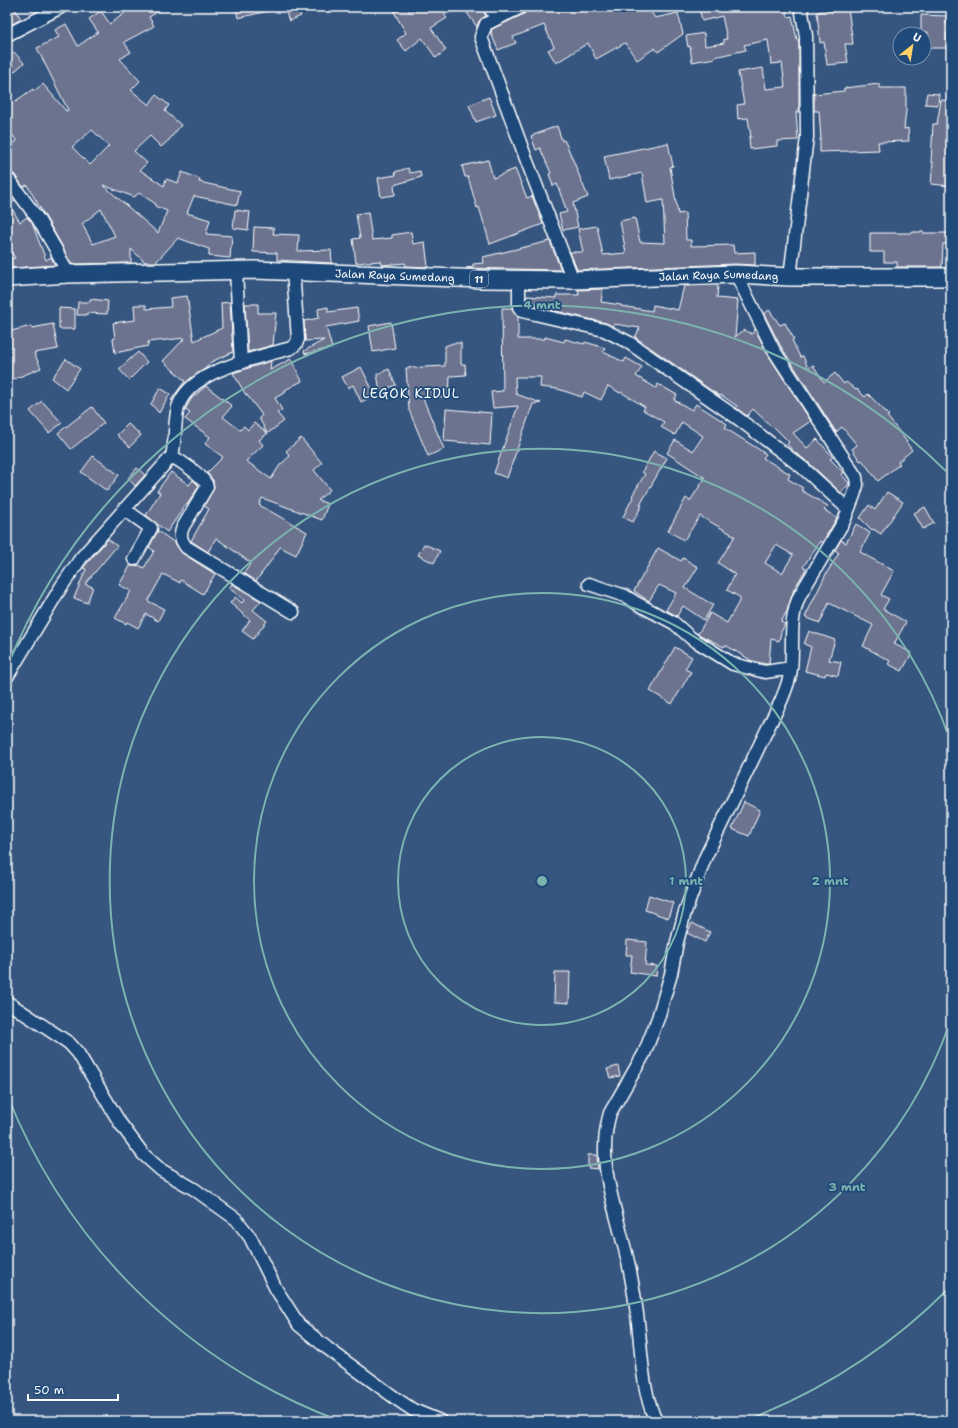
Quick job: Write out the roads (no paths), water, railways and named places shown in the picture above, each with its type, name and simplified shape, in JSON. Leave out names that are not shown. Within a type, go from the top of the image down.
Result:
[{"type":"highway","name":"Jalan Raya Sumedang","points":[[7,278],[68,274],[255,270],[519,280],[573,280],[736,274],[790,277],[951,277]]},
{"type":"street","points":[[7,35],[61,7]]},
{"type":"street","points":[[489,7],[497,18]]},
{"type":"street","points":[[521,7],[486,24],[481,37],[573,280]]},
{"type":"street","points":[[790,277],[807,137],[806,36],[801,7]]},
{"type":"street","points":[[9,180],[38,219],[68,274]]},
{"type":"street","points":[[236,271],[241,363]]},
{"type":"street","points":[[7,677],[61,587],[81,558],[172,456],[175,446],[178,407],[192,386],[204,377],[241,363],[292,348],[296,344],[298,339],[293,271]]},
{"type":"street","points":[[656,1421],[646,1389],[636,1308],[624,1244],[609,1190],[605,1144],[607,1122],[610,1113],[644,1054],[658,1018],[671,974],[685,912],[705,858],[781,701],[788,683],[791,668],[792,627],[795,607],[800,595],[844,520],[857,484],[856,477],[773,349],[736,274]]},
{"type":"street","points":[[519,280],[519,307],[522,311],[604,330],[628,342],[736,417],[803,468],[848,509]]},
{"type":"street","points":[[172,456],[207,483],[207,487],[182,527],[180,533],[181,539],[186,548],[293,612]]},
{"type":"street","points":[[124,510],[151,528],[134,559]]},
{"type":"street","points":[[589,584],[625,596],[668,620],[691,638],[733,664],[765,672],[791,668]]},
{"type":"street","points":[[7,1002],[69,1043],[78,1053],[120,1123],[143,1154],[161,1170],[194,1189],[236,1219],[250,1237],[276,1288],[299,1325],[327,1348],[398,1400],[414,1410],[440,1421]]},
{"type":"district","name":"LEGOK KIDUL","points":[[411,393]]}]
